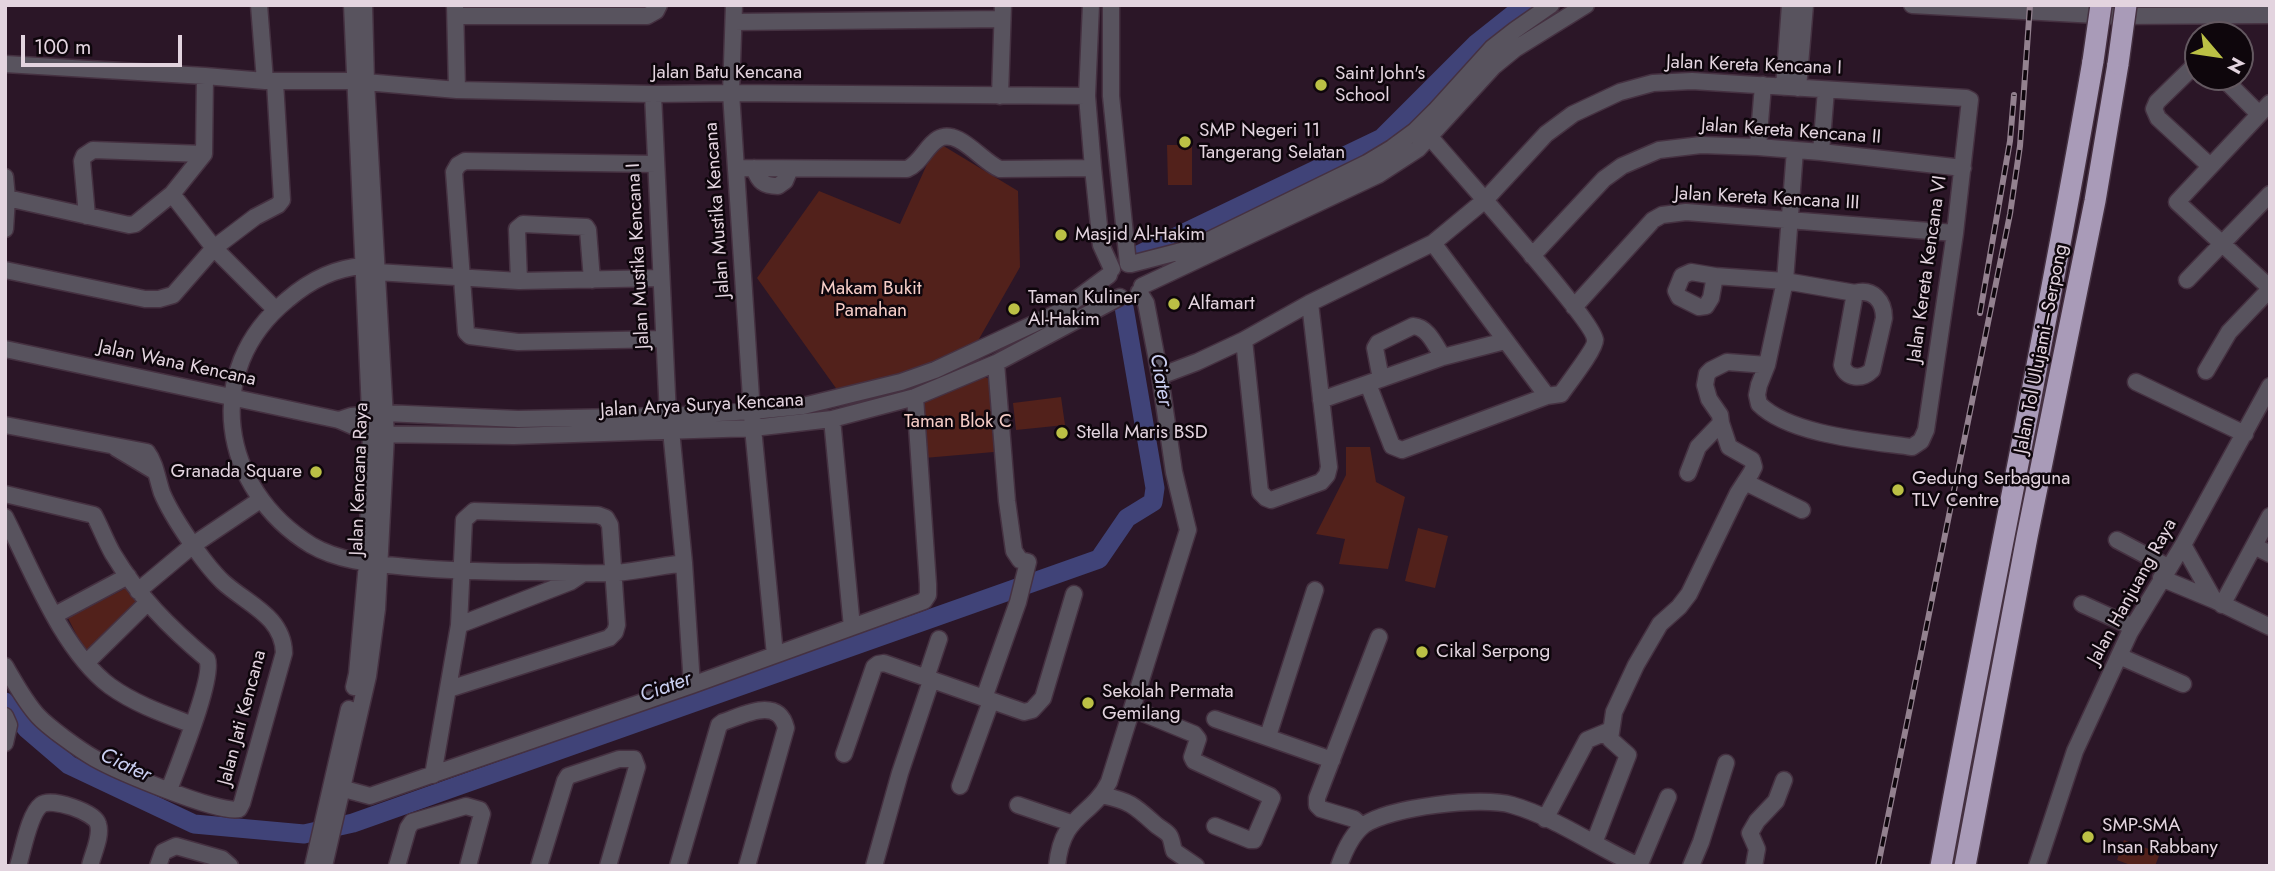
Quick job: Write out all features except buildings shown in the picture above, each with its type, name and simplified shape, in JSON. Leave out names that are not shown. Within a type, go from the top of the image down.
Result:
[{"type":"highway","name":"Jalan Tol Ulujami–Serpong","points":[[1941,866],[2070,196],[2093,61],[2115,8]]},
{"type":"highway","name":"Jalan Tol Ulujami–Serpong","points":[[1965,866],[2029,524],[2095,201],[2118,64],[2115,8]]},
{"type":"street","name":"Jalan Kencana Raya","points":[[313,866],[323,847],[331,813],[357,674],[373,564],[379,434],[360,81],[352,5]]},
{"type":"street","name":"Jalan Kencana Raya","points":[[360,81],[364,5]]},
{"type":"street","points":[[457,90],[456,11],[598,11],[647,16],[656,11],[659,5]]},
{"type":"street","name":"Jalan Mustika Kencana","points":[[734,5],[731,93],[753,428],[775,655]]},
{"type":"street","points":[[1057,866],[1061,843],[1071,823],[1101,795],[1109,782],[1188,530],[1174,472],[1146,303],[1140,289],[1141,273],[1120,268],[1101,245],[1087,96],[1091,5]]},
{"type":"street","points":[[1111,5],[1111,96],[1120,268],[1110,289],[1120,297],[1127,298],[1140,289],[1378,175],[1401,161],[1430,137],[1493,67],[1526,42],[1586,5]]},
{"type":"street","name":"Jalan Arya Surya Kencana","points":[[379,434],[514,436],[669,423],[803,406],[901,382],[935,370],[1059,312],[1120,268],[1193,247],[1367,163],[1392,148],[1435,111],[1492,48],[1551,5]]},
{"type":"street","points":[[1790,5],[1791,87]]},
{"type":"street","points":[[1791,87],[1805,5]]},
{"type":"street","points":[[1912,5],[2229,11],[2270,15]]},
{"type":"street","points":[[5,270],[145,299],[159,299],[173,295],[214,248],[255,217],[278,205],[282,200],[270,81],[256,6]]},
{"type":"street","points":[[734,22],[806,13],[1002,12],[1000,96]]},
{"type":"street","name":"Jalan Batu Kencana","points":[[5,64],[270,81],[360,81],[457,90],[653,94],[1087,96]]},
{"type":"street","points":[[7,198],[135,224],[172,194],[204,154],[205,76]]},
{"type":"street","points":[[2184,76],[2157,102],[2154,109],[2158,118],[2210,166]]},
{"type":"street","name":"Jalan Kereta Kencana I","points":[[1160,376],[1244,340],[1310,303],[1433,243],[1485,200],[1546,134],[1573,114],[1620,92],[1653,83],[1692,81],[1970,100]]},
{"type":"street","points":[[1758,147],[1763,86]]},
{"type":"street","points":[[1821,152],[1826,90]]},
{"type":"street","points":[[2206,370],[2229,332],[2270,288],[2179,204],[2178,200],[2264,108],[2241,91]]},
{"type":"street","name":"Jalan Mustika Kencana I","points":[[653,94],[669,423],[684,563],[692,685]]},
{"type":"street","name":"Jalan Kereta Kencana VI","points":[[1767,365],[1757,395],[1759,404],[1778,418],[1823,433],[1856,439],[1912,447],[1921,441],[1926,430],[1955,233],[1970,100]]},
{"type":"street","points":[[736,168],[907,169],[914,166],[936,139],[948,136],[961,140],[992,166],[1000,169],[1093,168]]},
{"type":"street","points":[[1430,137],[1532,256],[1594,335],[1594,346],[1561,394],[1547,396],[1398,450],[1392,446],[1374,381],[1375,348],[1378,343],[1418,326],[1424,329],[1443,357]]},
{"type":"street","name":"Jalan Kereta Kencana II","points":[[1532,256],[1604,179],[1640,156],[1659,150],[1679,146],[1758,147],[1963,168]]},
{"type":"street","points":[[1594,843],[1628,754],[1611,741],[1616,706],[1660,624],[1689,594],[1753,470],[1754,463],[1728,447],[1719,412],[1706,390],[1707,374],[1727,362],[1767,365],[1786,281],[1795,150]]},
{"type":"street","points":[[87,216],[82,162],[88,152],[204,154]]},
{"type":"street","points":[[656,164],[465,161],[458,165],[454,172],[466,332],[470,336],[518,342],[664,339]]},
{"type":"street","points":[[5,177],[5,229]]},
{"type":"street","points":[[172,194],[214,248],[275,309]]},
{"type":"street","points":[[2187,280],[2270,194]]},
{"type":"street","name":"Jalan Kereta Kencana III","points":[[1574,307],[1653,220],[1662,215],[1686,212],[1955,233]]},
{"type":"street","points":[[519,281],[517,229],[523,224],[586,227],[592,280]]},
{"type":"street","points":[[1433,243],[1547,396]]},
{"type":"street","points":[[661,278],[519,281],[370,269],[337,270],[295,292],[275,309],[244,353],[231,397],[231,423],[239,458],[260,500],[272,514],[312,545],[340,557],[373,564],[461,572],[615,573],[684,563]]},
{"type":"street","points":[[1715,276],[1786,281],[1873,294],[1884,310],[1884,318],[1872,370],[1867,376],[1860,377],[1848,375],[1842,365],[1855,293]]},
{"type":"street","name":"Jalan Arya Surya Kencana","points":[[378,413],[753,428],[832,419],[915,397],[996,363],[1120,297]]},
{"type":"street","points":[[1244,340],[1262,496],[1271,500],[1321,482],[1329,467],[1310,303]]},
{"type":"street","points":[[1321,400],[1443,357],[1505,341]]},
{"type":"street","name":"Jalan Wana Kencana","points":[[5,349],[340,420],[379,434]]},
{"type":"street","points":[[960,786],[1021,594],[1027,565],[1014,551],[1007,501],[996,363]]},
{"type":"street","points":[[2136,382],[2245,434]]},
{"type":"street","name":"Jalan Hanjuang Raya","points":[[2037,866],[2075,751],[2133,627],[2183,545],[2270,386]]},
{"type":"street","points":[[337,786],[370,796],[692,685],[923,601],[928,595],[928,584],[915,397]]},
{"type":"street","name":"Jalan Wana Kencana","points":[[340,420],[378,413]]},
{"type":"street","points":[[832,419],[852,627]]},
{"type":"street","points":[[1688,473],[1701,442],[1721,424]]},
{"type":"street","name":"Jalan Jati Kencana","points":[[5,425],[147,452],[153,461],[162,494],[193,545],[222,581],[276,624],[284,644],[284,653],[241,806],[237,810],[210,806],[169,790]]},
{"type":"street","points":[[1745,482],[1802,510]]},
{"type":"street","points":[[5,494],[94,515],[113,554],[143,596],[167,625],[207,659],[209,664],[193,725],[169,790],[94,758],[38,716],[5,666]]},
{"type":"street","points":[[86,663],[143,596],[193,545],[260,500]]},
{"type":"street","points":[[433,775],[459,625],[464,520],[474,511],[598,515],[606,518],[610,525],[615,573],[615,632],[609,638],[449,690]]},
{"type":"street","points":[[2218,602],[2270,516]]},
{"type":"street","points":[[5,517],[81,660],[109,685],[140,704],[193,725]]},
{"type":"street","points":[[2117,540],[2165,573],[2270,627]]},
{"type":"street","points":[[2183,545],[2218,602]]},
{"type":"street","points":[[2253,546],[2270,554]]},
{"type":"street","points":[[459,625],[570,582],[584,573]]},
{"type":"street","points":[[55,615],[128,576]]},
{"type":"street","points":[[1268,736],[1315,590]]},
{"type":"street","points":[[844,754],[874,667],[878,664],[884,663],[1024,712],[1038,706],[1043,698],[1074,594]]},
{"type":"street","points":[[2082,604],[2133,627]]},
{"type":"street","points":[[1362,827],[1354,819],[1321,809],[1317,805],[1317,798],[1379,637]]},
{"type":"street","points":[[874,866],[939,639]]},
{"type":"street","points":[[2119,656],[2183,684]]},
{"type":"street","points":[[678,866],[719,725],[761,709],[772,710],[784,720],[786,729],[747,866]]},
{"type":"street","points":[[1133,709],[1194,734],[1198,739],[1192,757],[1194,761],[1272,798],[1254,840],[1215,825]]},
{"type":"street","points":[[5,716],[9,725],[5,743]]},
{"type":"street","points":[[1215,719],[1332,760]]},
{"type":"street","points":[[1545,819],[1587,740],[1611,730]]},
{"type":"street","points":[[540,866],[568,776],[619,759],[634,759],[637,767],[608,866]]},
{"type":"street","points":[[1690,866],[1705,830],[1726,763]]},
{"type":"street","points":[[1754,866],[1756,849],[1750,832],[1776,801],[1784,780]]},
{"type":"street","points":[[1101,795],[1119,798],[1137,807],[1170,836],[1174,851],[1196,866]]},
{"type":"street","points":[[1339,866],[1354,836],[1371,821],[1405,811],[1479,801],[1510,804],[1594,843],[1630,864],[1668,797]]},
{"type":"street","points":[[19,866],[31,821],[39,806],[47,802],[91,814],[97,820],[100,831],[90,866]]},
{"type":"street","points":[[1018,805],[1071,823]]},
{"type":"street","points":[[397,866],[412,822],[466,806],[480,810],[482,814],[468,866]]},
{"type":"street","points":[[158,866],[163,852],[176,846],[222,859],[230,866]]},
{"type":"street","name":"Jalan Kencana Raya","points":[[323,847],[324,866]]},
{"type":"green space","name":"Makam Bukit Pamahan","points":[[937,142],[1018,191],[1020,267],[975,346],[932,366],[838,391],[757,278],[819,191],[900,224]]},
{"type":"green space","points":[[1167,145],[1192,145],[1192,185],[1168,185]]},
{"type":"green space","name":"Taman Blok C","points":[[983,376],[989,379],[994,452],[924,458],[922,401]]},
{"type":"green space","points":[[1061,397],[1065,425],[1016,430],[1013,403]]},
{"type":"green space","points":[[1346,447],[1370,447],[1376,482],[1405,497],[1388,569],[1339,564],[1345,539],[1316,534],[1346,475]]},
{"type":"green space","points":[[1418,528],[1448,536],[1435,588],[1405,581]]},
{"type":"green space","points":[[128,587],[138,601],[85,652],[68,618]]},
{"type":"green space","points":[[2124,840],[2160,853],[2155,866],[2133,866],[2117,860]]},
{"type":"waterway","name":"Ciater","points":[[1138,255],[1382,138],[1476,44],[1525,5]]},
{"type":"waterway","name":"Ciater","points":[[5,702],[27,729],[69,765],[194,824],[304,834],[353,823],[1099,559],[1127,518],[1153,502],[1155,488],[1124,307]]},
{"type":"railway","points":[[1878,866],[2010,214],[2020,146],[2030,5]]},
{"type":"railway","points":[[1980,313],[2010,141],[2014,95]]},
{"type":"place","name":"Saint John's School","points":[[1321,85]]},
{"type":"place","name":"SMP Negeri 11 Tangerang Selatan","points":[[1185,142]]},
{"type":"place","name":"Masjid Al-Hakim","points":[[1061,235]]},
{"type":"place","name":"Alfamart","points":[[1174,304]]},
{"type":"place","name":"Taman Kuliner Al-Hakim","points":[[1014,309]]},
{"type":"place","name":"Stella Maris BSD","points":[[1062,433]]},
{"type":"place","name":"Granada Square","points":[[316,472]]},
{"type":"place","name":"Gedung Serbaguna TLV Centre","points":[[1898,490]]},
{"type":"place","name":"Cikal Serpong","points":[[1422,652]]},
{"type":"place","name":"Sekolah Permata Gemilang","points":[[1088,703]]},
{"type":"place","name":"SMP-SMA Insan Rabbany","points":[[2088,837]]}]
